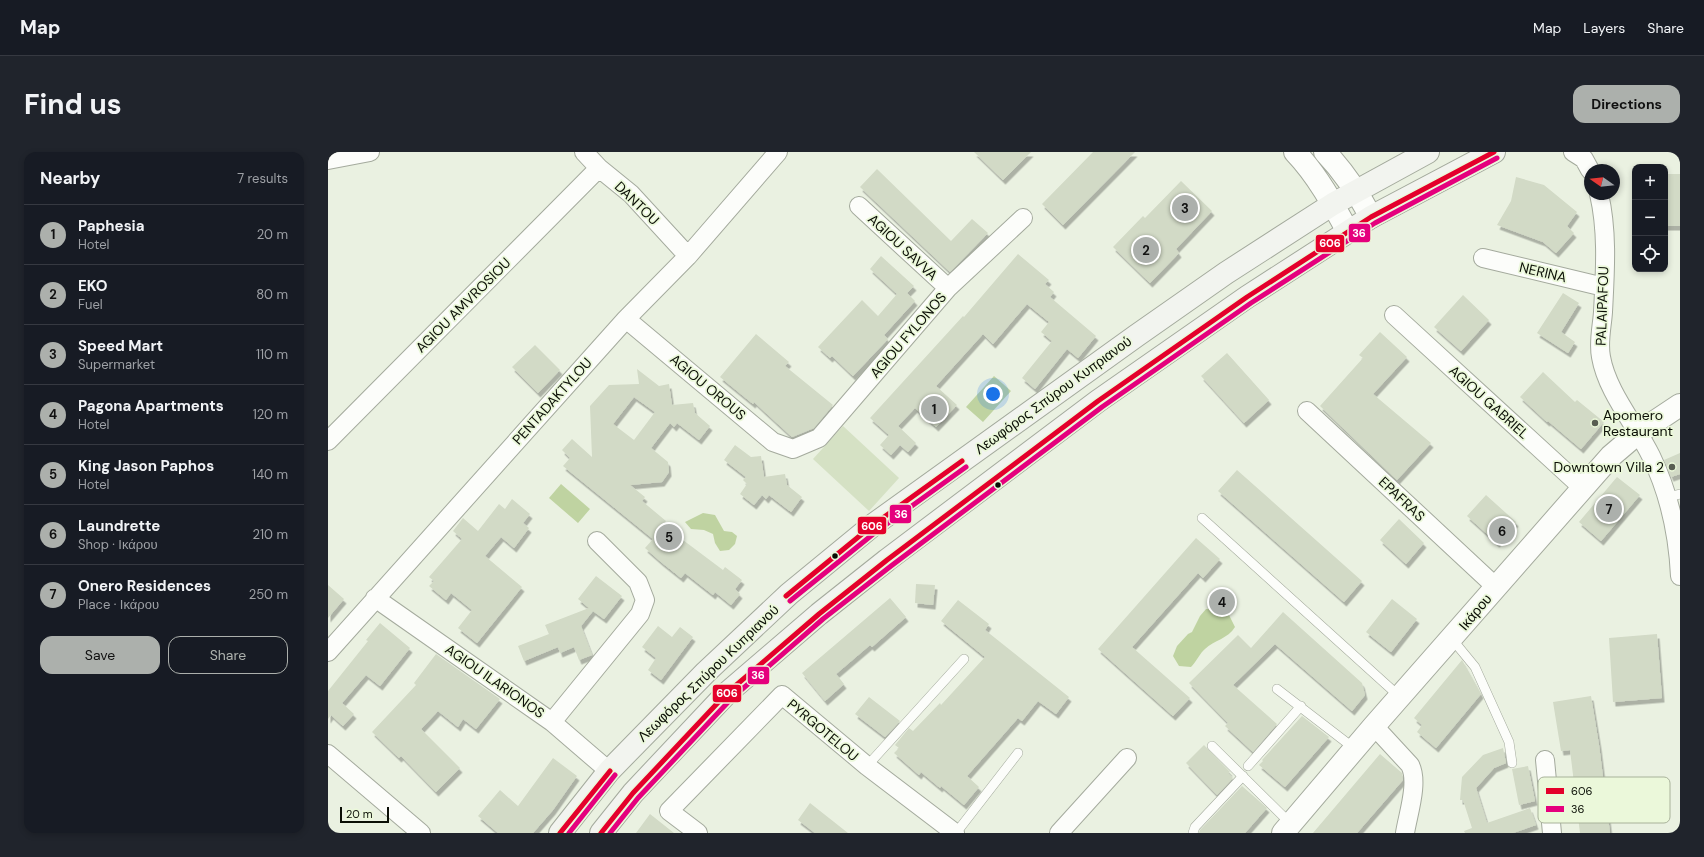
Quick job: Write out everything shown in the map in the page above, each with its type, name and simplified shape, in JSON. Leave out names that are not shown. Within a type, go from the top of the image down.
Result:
[{"type":"main road","name":"Λεωφόρος Σπύρου Κυπριανού","points":[[560,833],[609,771],[706,672],[772,610],[872,525],[1226,273],[1356,189],[1428,152]]},
{"type":"main road","name":"Λεωφόρος Σπύρου Κυπριανού","points":[[601,833],[634,793],[727,694],[819,614],[893,556],[1098,401],[1247,297],[1371,217],[1494,152]]},
{"type":"street","points":[[328,160],[370,152]]},
{"type":"street","name":"DANTOU","points":[[584,152],[599,168],[631,194],[688,256]]},
{"type":"street","name":"PENTADAKTYLOU","points":[[328,652],[626,319],[688,256],[778,152]]},
{"type":"street","points":[[1295,152],[1333,204],[1348,232]]},
{"type":"street","points":[[1325,152],[1356,189],[1371,217]]},
{"type":"street","name":"AGIOU AMVROSIOU","points":[[328,441],[599,168]]},
{"type":"street","name":"PALAIPAFOU","points":[[1601,200],[1604,212],[1604,287],[1600,344],[1601,358],[1606,374],[1618,399],[1674,495],[1675,529],[1680,576]]},
{"type":"street","name":"AGIOU SAVVA","points":[[859,206],[948,288]]},
{"type":"street","name":"AGIOU FYLONOS","points":[[793,449],[819,438],[948,288],[1023,218]]},
{"type":"street","name":"NERINA","points":[[1483,258],[1604,287]]},
{"type":"street","name":"AGIOU GABRIEL","points":[[1394,315],[1584,489]]},
{"type":"street","name":"AGIOU OROUS","points":[[626,319],[773,442],[793,449]]},
{"type":"street","name":"Ικάρου","points":[[1287,828],[1374,726],[1584,489],[1611,456],[1638,433],[1680,405]]},
{"type":"street","name":"EPAFRAS","points":[[1307,411],[1496,587]]},
{"type":"street","points":[[552,722],[640,614],[645,600],[638,582],[597,541]]},
{"type":"street","name":"AGIOU ILARIONOS","points":[[375,598],[552,722],[609,771]]},
{"type":"street","name":"PYRGOTELOU","points":[[698,833],[669,811],[782,696],[868,766],[956,833]]},
{"type":"street","points":[[1374,726],[1410,765],[1413,771],[1414,784],[1405,833]]},
{"type":"street","points":[[328,754],[421,833]]},
{"type":"street","points":[[1059,833],[1127,758]]},
{"type":"street","points":[[1544,760],[1546,777]]},
{"type":"street","points":[[1551,823],[1552,833]]},
{"type":"lane","points":[[1202,518],[1400,697]]},
{"type":"lane","points":[[1452,639],[1475,667],[1509,742],[1512,763]]},
{"type":"lane","points":[[868,766],[964,659]]},
{"type":"lane","points":[[1277,689],[1355,749]]},
{"type":"lane","points":[[1248,766],[1301,706]]},
{"type":"lane","points":[[1212,746],[1243,776],[1287,828]]},
{"type":"lane","points":[[956,833],[1018,753]]},
{"type":"lane","points":[[1193,833],[1195,827],[1243,776]]},
{"type":"shaded area","points":[[994,376],[1011,391],[983,422],[966,407]]},
{"type":"shaded area","points":[[843,426],[899,478],[869,511],[813,459]]},
{"type":"shaded area","points":[[561,484],[590,509],[578,523],[549,498]]},
{"type":"shaded area","points":[[703,513],[715,515],[724,531],[732,532],[737,536],[735,544],[729,550],[720,551],[715,543],[713,534],[704,530],[691,529],[685,522]]},
{"type":"shaded area","points":[[1218,608],[1229,615],[1235,627],[1225,637],[1212,643],[1205,649],[1191,667],[1179,666],[1173,656],[1177,646],[1188,634],[1192,632],[1200,616],[1206,609]]},
{"type":"building","points":[[974,152],[1031,152],[1003,180]]},
{"type":"building","points":[[1093,152],[1135,152],[1063,225],[1042,204]]},
{"type":"building","points":[[877,169],[951,241],[972,219],[988,233],[950,272],[860,187]]},
{"type":"building","points":[[1668,174],[1680,174],[1680,226],[1668,226]]},
{"type":"building","points":[[1516,177],[1544,185],[1577,212],[1567,226],[1574,233],[1556,253],[1543,242],[1497,225],[1511,201]]},
{"type":"building","points":[[1181,181],[1212,211],[1176,249],[1179,253],[1150,283],[1113,247],[1143,216],[1145,218]]},
{"type":"building","points":[[1018,254],[1049,280],[1045,284],[1054,292],[1050,297],[1096,336],[1078,358],[1067,349],[1035,389],[1022,378],[1052,341],[1041,332],[1049,322],[1027,304],[993,344],[983,334],[936,386],[957,405],[936,427],[915,408],[898,426],[916,443],[908,452],[900,445],[891,455],[880,445],[889,435],[870,418],[963,316],[964,317]]},
{"type":"building","points":[[881,256],[914,286],[907,293],[915,301],[884,335],[888,339],[853,376],[832,356],[830,358],[818,347],[862,300],[878,316],[897,294],[870,269]]},
{"type":"building","points":[[1563,293],[1579,303],[1561,332],[1575,342],[1568,353],[1537,333]]},
{"type":"building","points":[[1463,295],[1489,320],[1461,351],[1434,327]]},
{"type":"building","points":[[1380,332],[1407,357],[1373,394],[1431,443],[1397,480],[1320,406],[1363,358],[1359,355]]},
{"type":"building","points":[[756,334],[789,362],[785,366],[833,405],[814,428],[792,437],[754,402],[753,404],[720,377]]},
{"type":"building","points":[[535,345],[560,370],[538,393],[512,367]]},
{"type":"building","points":[[1227,353],[1269,400],[1244,423],[1201,376]]},
{"type":"building","points":[[637,369],[659,386],[669,384],[672,405],[693,403],[695,413],[710,426],[699,440],[677,423],[674,427],[670,423],[651,448],[668,462],[669,472],[662,482],[630,485],[645,497],[642,501],[666,521],[663,525],[723,570],[725,567],[742,580],[735,589],[740,594],[731,605],[715,592],[713,595],[685,573],[681,578],[661,562],[645,548],[653,539],[563,466],[570,458],[562,450],[572,439],[592,457],[590,406],[609,385],[639,384]],"holes":[[[634,397],[655,412],[634,440],[613,424]]]},
{"type":"building","points":[[1543,372],[1575,402],[1577,400],[1604,422],[1581,449],[1548,421],[1547,422],[1520,397]]},
{"type":"building","points":[[735,445],[751,457],[761,456],[764,477],[785,474],[787,485],[802,497],[791,512],[769,495],[766,499],[762,495],[754,505],[740,494],[747,484],[743,480],[746,477],[724,460]]},
{"type":"building","name":"Downtown Villa 2","points":[[1680,453],[1680,474],[1671,477],[1664,460]]},
{"type":"building","points":[[1237,470],[1362,581],[1344,602],[1218,491]]},
{"type":"building","points":[[1617,477],[1640,495],[1601,541],[1579,522]]},
{"type":"building","points":[[1486,495],[1516,522],[1497,543],[1467,516]]},
{"type":"building","points":[[512,499],[530,514],[523,523],[529,528],[514,548],[501,537],[485,556],[522,587],[477,643],[458,628],[472,610],[451,593],[446,600],[429,586],[434,581],[429,577],[462,539],[453,531],[463,518],[478,531],[499,504],[505,509]]},
{"type":"building","points":[[1399,519],[1424,543],[1406,564],[1380,540]]},
{"type":"building","points":[[1196,538],[1220,559],[1203,578],[1198,573],[1132,647],[1190,698],[1173,716],[1098,649]]},
{"type":"building","points":[[596,576],[622,596],[604,619],[593,611],[581,626],[592,655],[579,660],[574,647],[560,653],[558,647],[524,661],[518,646],[549,634],[545,625],[589,608],[578,599]]},
{"type":"building","points":[[916,584],[935,585],[933,605],[915,603]]},
{"type":"building","points":[[328,585],[344,599],[328,618]]},
{"type":"building","points":[[890,598],[906,617],[872,647],[870,645],[836,674],[844,684],[825,701],[802,673]]},
{"type":"building","points":[[1392,599],[1417,619],[1391,652],[1366,632]]},
{"type":"building","points":[[958,600],[989,624],[985,630],[1069,697],[1056,714],[1038,701],[1022,721],[1018,718],[967,776],[979,787],[964,805],[921,772],[919,775],[894,753],[899,748],[895,745],[909,728],[913,731],[940,703],[941,705],[985,657],[941,621]]},
{"type":"building","points":[[1283,612],[1362,683],[1365,695],[1352,711],[1275,644],[1233,685],[1277,724],[1253,752],[1225,726],[1228,723],[1189,683],[1238,635],[1251,648]]},
{"type":"building","points":[[380,623],[410,648],[380,686],[366,675],[342,703],[354,714],[343,726],[331,715],[328,719],[328,691],[368,641],[366,640]]},
{"type":"building","points":[[658,626],[672,637],[680,627],[693,637],[661,680],[648,670],[656,658],[642,647]]},
{"type":"building","points":[[1657,634],[1662,698],[1613,702],[1609,638]]},
{"type":"building","points":[[436,654],[500,699],[476,729],[463,719],[458,727],[438,711],[421,729],[460,768],[436,792],[401,756],[399,758],[372,732],[416,685],[414,683]]},
{"type":"building","points":[[1462,660],[1481,694],[1436,748],[1417,732],[1422,725],[1414,718]]},
{"type":"building","points":[[1591,696],[1603,777],[1573,777],[1570,750],[1561,751],[1553,702]]},
{"type":"building","points":[[869,697],[900,721],[885,737],[855,714]]},
{"type":"building","points":[[1302,716],[1329,737],[1285,787],[1259,765]]},
{"type":"building","points":[[1204,745],[1230,772],[1228,773],[1233,778],[1217,795],[1186,763]]},
{"type":"building","points":[[1503,748],[1506,763],[1494,768],[1476,788],[1487,823],[1530,808],[1536,825],[1513,833],[1465,833],[1464,831],[1472,828],[1463,800],[1460,800],[1462,777],[1483,755]]},
{"type":"building","points":[[1380,754],[1402,773],[1403,780],[1357,833],[1313,833]]},
{"type":"building","points":[[553,758],[577,776],[553,810],[533,833],[498,833],[478,816],[500,790],[518,806]]},
{"type":"building","points":[[1528,766],[1535,801],[1519,805],[1512,769]]},
{"type":"building","points":[[1242,786],[1267,808],[1245,833],[1199,833],[1200,830]]},
{"type":"building","points":[[810,803],[848,833],[815,833],[798,820]]},
{"type":"building","points":[[650,814],[674,833],[636,833]]},
{"type":"building","points":[[1579,823],[1609,823],[1610,833],[1580,833]]},
{"type":"transit line","name":"606","points":[[601,833],[633,793],[727,693],[819,614],[887,560],[1098,401],[1247,297],[1371,217],[1494,152]]},
{"type":"transit line","name":"36","points":[[610,833],[638,798],[732,698],[823,619],[891,566],[1102,407],[1251,303],[1375,223],[1497,158]]},
{"type":"transit line","name":"606","points":[[786,596],[873,525],[962,461]]},
{"type":"transit line","name":"36","points":[[790,601],[877,531],[966,467]]},
{"type":"transit line","name":"606","points":[[560,833],[610,771]]},
{"type":"transit line","name":"36","points":[[569,833],[615,775]]},
{"type":"place","name":"Speed Mart","points":[[1185,208]]},
{"type":"place","name":"EKO","points":[[1146,250]]},
{"type":"place","name":"Paphesia","points":[[934,409]]},
{"type":"place","name":"Apomero Restaurant","points":[[1595,423]]},
{"type":"place","name":"Downtown Villa 2","points":[[1672,467]]},
{"type":"place","name":"Onero Residences","points":[[1609,509]]},
{"type":"place","name":"Laundrette","points":[[1502,531]]},
{"type":"place","name":"King Jason Paphos","points":[[669,537]]},
{"type":"place","name":"Pagona Apartments","points":[[1222,602]]}]
